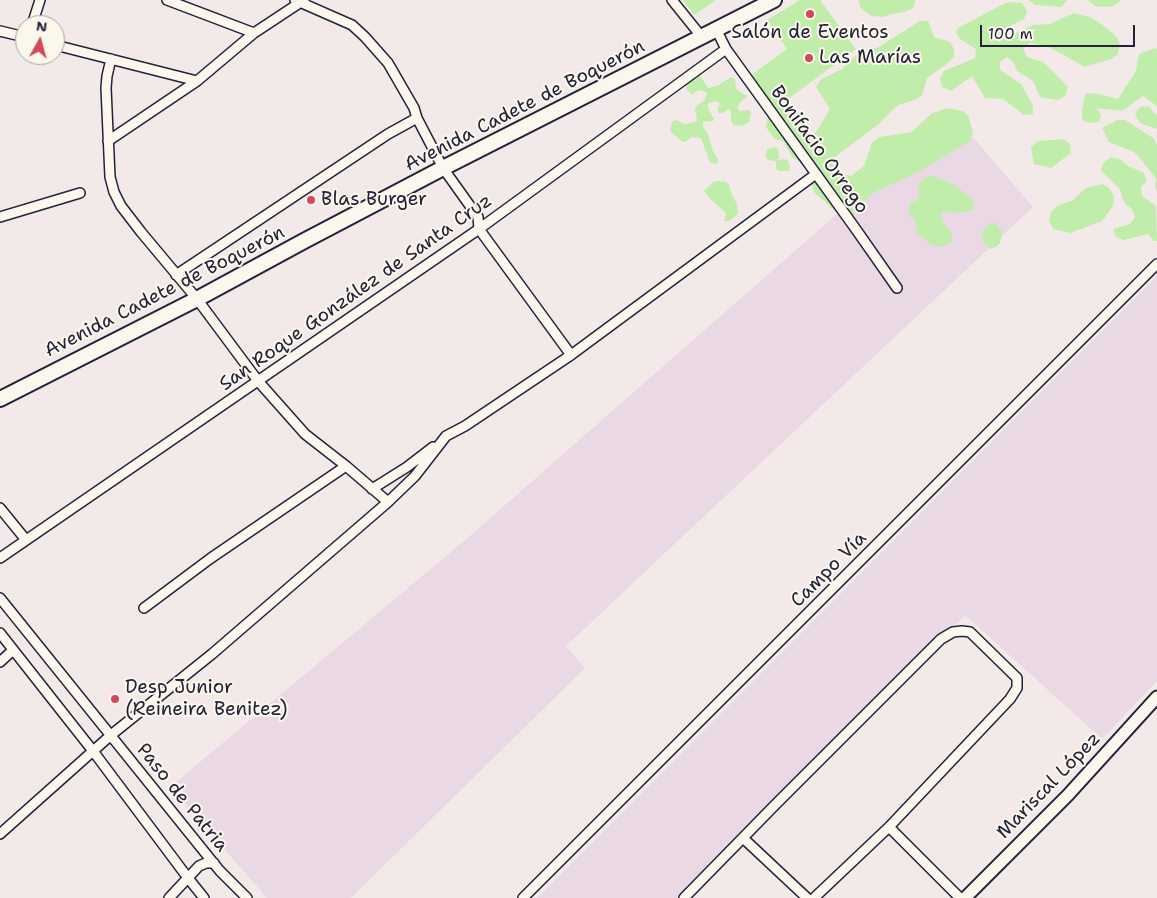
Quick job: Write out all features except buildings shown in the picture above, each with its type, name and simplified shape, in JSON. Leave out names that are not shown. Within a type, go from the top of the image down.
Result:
[{"type":"main road","name":"Avenida Cadete de Boquerón","points":[[0,399],[197,299],[443,168],[774,0]]},
{"type":"street","points":[[35,15],[40,0]]},
{"type":"street","points":[[168,0],[254,33]]},
{"type":"street","points":[[672,0],[701,36]]},
{"type":"street","points":[[108,141],[197,81],[254,33],[300,1],[352,25],[388,63],[414,108],[417,118],[443,168],[478,217],[479,229],[571,355]]},
{"type":"street","name":"Bonifacio Orrego","points":[[716,29],[726,49],[897,288]]},
{"type":"street","points":[[0,31],[15,35]]},
{"type":"street","points":[[65,47],[197,81]]},
{"type":"street","name":"San Roque González de Santa Cruz","points":[[0,558],[479,229],[726,49]]},
{"type":"street","points":[[111,58],[106,88],[110,177],[114,192],[129,217],[197,299],[258,381],[305,434],[388,502]]},
{"type":"street","points":[[176,275],[388,134],[417,118]]},
{"type":"street","points":[[0,834],[111,735],[212,654],[388,502],[415,476],[446,436],[465,426],[571,355],[816,174]]},
{"type":"street","points":[[0,217],[80,193]]},
{"type":"street","name":"Campo Vía","points":[[523,898],[1157,264]]},
{"type":"street","points":[[372,489],[407,467],[444,439]]},
{"type":"street","points":[[144,608],[211,558],[346,466]]},
{"type":"street","points":[[0,508],[26,540]]},
{"type":"street","name":"Paso de Patria","points":[[0,598],[214,863],[247,898]]},
{"type":"street","points":[[684,898],[941,639],[953,632],[962,630],[970,632],[1017,678],[1017,688],[1010,699],[889,827],[814,898]]},
{"type":"street","points":[[0,633],[93,751],[204,898]]},
{"type":"street","points":[[0,662],[13,650]]},
{"type":"street","name":"Mariscal López","points":[[965,898],[1068,795],[1157,697]]},
{"type":"street","points":[[889,827],[960,898]]},
{"type":"street","points":[[743,838],[807,898]]},
{"type":"street","points":[[169,898],[199,866],[206,863],[214,863]]},
{"type":"shaded area","points":[[952,113],[1033,207],[566,646],[585,668],[351,898],[267,898],[170,787],[463,542]]},
{"type":"shaded area","points":[[1157,276],[1157,681],[1102,739],[965,615],[682,898],[537,898]]},
{"type":"green space","points":[[683,0],[716,0],[694,15]]},
{"type":"green space","points":[[800,0],[820,0],[856,49],[781,104],[799,116],[804,133],[808,135],[816,132],[830,109],[816,87],[820,80],[842,69],[860,51],[877,48],[920,21],[928,21],[934,37],[950,42],[954,49],[954,57],[927,78],[922,95],[915,100],[898,105],[879,124],[836,156],[833,164],[836,172],[851,176],[864,166],[872,142],[880,137],[912,132],[931,114],[946,108],[963,111],[969,117],[973,133],[970,141],[915,174],[874,192],[855,210],[854,219],[846,221],[814,192],[806,166],[792,157],[783,141],[774,139],[766,127],[769,110],[750,76],[787,49],[767,20]]},
{"type":"green space","points":[[858,0],[915,0],[915,4],[913,8],[905,12],[884,17],[871,16],[861,8]]},
{"type":"green space","points":[[1028,0],[1067,0],[1061,7],[1035,5]]},
{"type":"green space","points":[[1088,0],[1120,1],[1113,6],[1104,7],[1095,6]]},
{"type":"green space","points":[[1005,3],[1022,3],[1027,11],[1024,19],[1000,31],[1002,39],[1033,25],[1050,24],[1074,13],[1090,17],[1117,37],[1120,45],[1118,54],[1111,59],[1085,67],[1047,46],[1030,43],[1023,49],[1027,57],[1043,62],[1068,87],[1066,95],[1058,100],[1040,97],[1033,81],[1017,71],[1014,63],[1007,57],[1000,62],[1000,70],[1021,84],[1033,106],[1033,114],[1024,115],[1003,99],[985,98],[972,76],[951,91],[942,87],[940,79],[944,71],[975,58],[976,49],[960,39],[956,32],[958,28]]},
{"type":"green space","points":[[1157,49],[1157,106],[1143,96],[1122,111],[1096,108],[1101,114],[1099,122],[1090,123],[1082,120],[1085,94],[1094,93],[1118,99],[1136,71],[1139,54]]},
{"type":"green space","points":[[697,74],[708,88],[717,86],[731,77],[735,79],[736,89],[747,96],[737,108],[740,111],[749,110],[751,113],[749,122],[746,124],[741,126],[733,125],[729,109],[718,113],[720,104],[717,101],[709,103],[707,106],[714,119],[712,122],[703,122],[703,127],[708,134],[713,151],[718,159],[718,163],[714,164],[710,162],[701,138],[692,137],[685,142],[681,141],[670,129],[673,121],[677,120],[684,124],[695,122],[697,118],[696,106],[704,101],[707,93],[700,90],[696,91],[693,95],[687,90],[685,82]]},
{"type":"green space","points":[[1149,106],[1157,114],[1157,129],[1140,123],[1135,114],[1140,107]]},
{"type":"green space","points":[[1117,120],[1125,120],[1153,138],[1157,145],[1157,192],[1155,188],[1156,179],[1140,158],[1134,152],[1109,142],[1102,128]]},
{"type":"green space","points":[[1063,139],[1070,144],[1071,153],[1051,168],[1034,164],[1031,147],[1038,141]]},
{"type":"green space","points":[[775,147],[778,149],[779,158],[777,160],[788,160],[790,168],[788,171],[779,171],[776,169],[776,161],[768,160],[765,156],[767,149]]},
{"type":"green space","points":[[1112,157],[1144,173],[1147,181],[1141,187],[1142,196],[1156,206],[1157,241],[1154,241],[1148,234],[1124,240],[1116,237],[1113,229],[1130,224],[1135,217],[1132,209],[1125,204],[1119,188],[1101,170],[1104,162]]},
{"type":"green space","points":[[928,176],[937,177],[956,186],[973,200],[974,209],[970,211],[957,213],[944,211],[941,215],[943,223],[952,233],[952,241],[940,247],[931,245],[917,233],[915,220],[909,213],[909,204],[920,197],[919,184]]},
{"type":"green space","points":[[713,182],[726,182],[729,185],[737,204],[738,213],[729,221],[724,221],[726,213],[704,191]]},
{"type":"green space","points":[[1103,184],[1110,189],[1114,197],[1113,206],[1102,221],[1070,233],[1053,229],[1049,221],[1051,212],[1057,206],[1073,200],[1086,188]]},
{"type":"green space","points":[[995,222],[1002,232],[1000,243],[990,249],[983,243],[982,234],[986,227]]},
{"type":"place","name":"Salón de Eventos","points":[[810,14]]},
{"type":"place","name":"Las Marías","points":[[809,58]]},
{"type":"place","name":"Blas Burger","points":[[311,200]]},
{"type":"place","name":"Desp Junior (Reineira Benitez)","points":[[115,699]]}]
